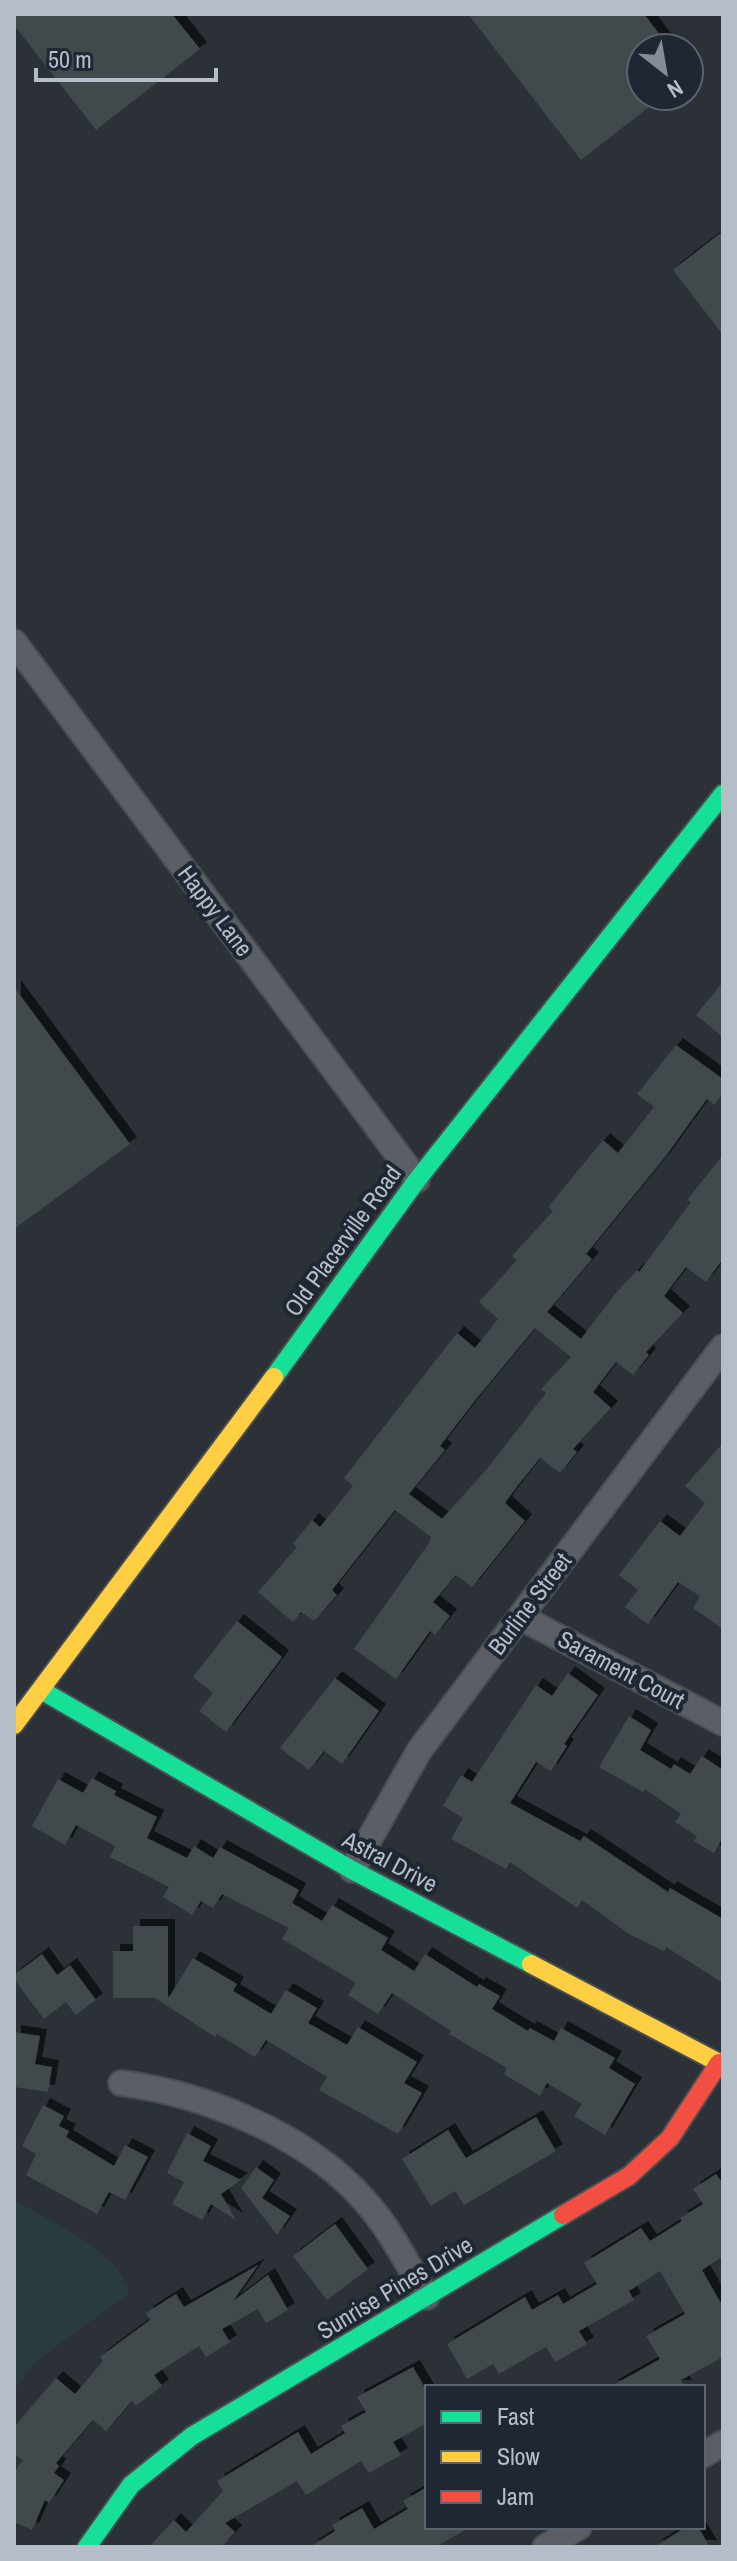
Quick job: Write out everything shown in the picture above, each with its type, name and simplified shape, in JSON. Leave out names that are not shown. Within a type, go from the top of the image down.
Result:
[{"type":"street","name":"Happy Lane","points":[[14,642],[417,1180]]},
{"type":"street","name":"Old Placerville Road","points":[[14,1725],[417,1180],[723,794]]},
{"type":"street","name":"Burline Street","points":[[352,1870],[402,1776],[723,1348]]},
{"type":"street","name":"Sarament Court","points":[[520,1617],[723,1723]]},
{"type":"street","name":"Astral Drive","points":[[41,1690],[352,1870],[721,2064]]},
{"type":"street","name":"Sunrise Pines Drive","points":[[87,2547],[114,2505],[171,2451],[629,2176],[670,2138],[721,2064]]},
{"type":"street","points":[[121,2083],[164,2088],[214,2104],[325,2165],[363,2198],[379,2218],[427,2297]]},
{"type":"street","points":[[705,2454],[723,2443]]},
{"type":"street","points":[[545,2547],[576,2529]]},
{"type":"green space","points":[[14,2200],[98,2250],[123,2277],[129,2293],[35,2362],[14,2390]]},
{"type":"building","points":[[14,14],[172,14],[200,49],[96,130],[14,25]]},
{"type":"building","points":[[468,14],[644,14],[658,32],[625,32],[625,112],[642,112],[581,160]]},
{"type":"building","points":[[723,231],[723,335],[673,270]]},
{"type":"building","points":[[723,982],[723,1037],[696,1015]]},
{"type":"building","points":[[14,987],[130,1144],[14,1229]]},
{"type":"building","points":[[676,1045],[723,1079],[723,1093],[714,1105],[707,1099],[665,1157],[586,1254],[592,1259],[547,1312],[581,1339],[615,1294],[637,1270],[639,1272],[691,1202],[687,1200],[723,1155],[723,1259],[706,1282],[686,1267],[664,1296],[683,1313],[646,1352],[649,1355],[633,1375],[616,1362],[593,1392],[611,1408],[573,1449],[577,1452],[560,1473],[540,1458],[518,1485],[505,1503],[525,1521],[472,1587],[456,1575],[433,1602],[450,1616],[435,1635],[430,1631],[396,1679],[354,1649],[431,1537],[395,1510],[332,1590],[337,1595],[314,1621],[301,1612],[293,1622],[258,1592],[297,1547],[293,1544],[312,1520],[320,1527],[353,1486],[344,1478],[457,1333],[475,1348],[498,1319],[479,1302],[517,1260],[512,1256],[553,1211],[548,1207],[603,1140],[618,1153],[654,1107],[637,1094]],"holes":[[[535,1328],[571,1357],[541,1389],[546,1393],[486,1470],[442,1519],[409,1494],[445,1450],[440,1446]]]},
{"type":"building","points":[[723,1443],[723,1629],[693,1608],[700,1596],[678,1582],[648,1624],[625,1607],[638,1590],[619,1575],[660,1521],[680,1536],[705,1503],[685,1486]]},
{"type":"building","points":[[237,1621],[282,1657],[226,1732],[199,1711],[213,1693],[193,1677]]},
{"type":"building","points":[[568,1673],[598,1695],[564,1744],[567,1746],[551,1771],[536,1762],[510,1803],[580,1841],[584,1836],[668,1892],[670,1888],[723,1919],[723,1983],[666,1947],[664,1951],[629,1934],[582,1900],[577,1908],[510,1862],[506,1869],[451,1839],[463,1818],[443,1806],[461,1775],[472,1782],[536,1685],[552,1696]]},
{"type":"building","points":[[335,1678],[379,1711],[342,1764],[324,1751],[309,1770],[280,1748]]},
{"type":"building","points":[[629,1716],[651,1730],[640,1750],[671,1769],[674,1764],[690,1774],[702,1756],[723,1770],[723,1837],[714,1853],[694,1841],[697,1836],[675,1822],[681,1814],[645,1789],[643,1792],[599,1767]]},
{"type":"building","points":[[92,1778],[116,1791],[114,1795],[157,1817],[147,1838],[187,1858],[194,1846],[213,1858],[220,1847],[299,1890],[292,1903],[322,1921],[332,1905],[388,1938],[381,1950],[414,1971],[425,1954],[477,1987],[479,1984],[500,1996],[492,2009],[528,2031],[530,2028],[554,2041],[561,2028],[615,2058],[609,2068],[635,2084],[605,2135],[574,2116],[582,2104],[547,2083],[540,2096],[504,2074],[507,2068],[449,2034],[451,2031],[392,1993],[378,2014],[348,1995],[356,1983],[282,1939],[289,1928],[222,1894],[213,1908],[201,1901],[192,1915],[163,1897],[169,1887],[110,1857],[115,1846],[76,1825],[65,1845],[32,1826],[58,1779],[83,1793]]},
{"type":"building","points":[[133,1926],[168,1926],[168,1999],[193,1958],[237,1984],[233,1991],[271,2014],[286,1990],[317,2008],[308,2023],[347,2045],[358,2027],[417,2062],[404,2083],[422,2093],[398,2134],[319,2090],[327,2077],[266,2040],[255,2057],[217,2034],[215,2037],[155,1998],[113,1998],[113,1951],[133,1951]]},
{"type":"building","points":[[42,1954],[57,1975],[70,1965],[96,2000],[76,2015],[66,2002],[44,2019],[14,1979],[14,1975]]},
{"type":"building","points":[[14,2032],[40,2036],[35,2064],[52,2067],[48,2092],[14,2087]]},
{"type":"building","points":[[43,2105],[64,2116],[59,2126],[69,2131],[66,2137],[114,2166],[125,2145],[148,2157],[125,2200],[109,2192],[97,2214],[26,2175],[36,2154],[22,2146]]},
{"type":"building","points":[[536,2117],[556,2151],[464,2205],[455,2191],[431,2206],[402,2159],[448,2130],[466,2158]]},
{"type":"building","points":[[187,2133],[211,2146],[203,2161],[241,2180],[221,2194],[236,2220],[211,2204],[202,2220],[172,2204],[184,2182],[167,2173]]},
{"type":"building","points":[[256,2167],[274,2180],[262,2198],[290,2216],[277,2235],[241,2188]]},
{"type":"building","points":[[716,2174],[723,2184],[723,2256],[702,2270],[723,2307],[723,2357],[681,2380],[684,2385],[614,2385],[660,2359],[646,2336],[685,2314],[660,2271],[629,2291],[634,2300],[579,2331],[587,2344],[555,2362],[546,2347],[499,2374],[493,2364],[467,2379],[447,2344],[525,2297],[532,2310],[558,2295],[563,2304],[597,2284],[584,2263],[641,2228],[650,2241],[682,2221],[680,2218],[703,2204],[693,2189]]},
{"type":"building","points":[[335,2224],[368,2269],[327,2300],[293,2256]]},
{"type":"building","points":[[258,2265],[233,2301],[268,2275],[288,2310],[266,2323],[258,2309],[222,2329],[230,2342],[206,2357],[199,2346],[154,2375],[162,2386],[136,2406],[132,2401],[106,2431],[93,2420],[56,2463],[59,2466],[54,2473],[64,2480],[49,2503],[45,2500],[32,2530],[14,2522],[14,2472],[23,2460],[14,2454],[14,2427],[56,2378],[75,2394],[103,2361],[100,2357],[150,2320],[146,2313],[176,2294],[184,2307]]},
{"type":"building","points":[[413,2367],[425,2388],[425,2424],[393,2442],[401,2455],[369,2473],[361,2461],[306,2495],[297,2481],[225,2523],[235,2532],[222,2547],[149,2547],[174,2520],[186,2532],[223,2491],[217,2481],[298,2432],[311,2454],[345,2433],[341,2426],[366,2412],[357,2397]]},
{"type":"building","points":[[425,2488],[425,2529],[467,2529],[436,2547],[310,2547],[335,2531],[332,2525],[362,2508],[374,2529],[408,2509],[403,2501]]},
{"type":"building","points":[[683,2529],[699,2529],[710,2547],[654,2547]]},
{"type":"traffic: fast","points":[[274,1377],[417,1180],[723,794]]},
{"type":"traffic: fast","points":[[41,1690],[352,1870],[531,1964]]},
{"type":"traffic: fast","points":[[87,2547],[131,2485],[192,2436],[563,2215]]},
{"type":"traffic: slow","points":[[14,1725],[274,1377]]},
{"type":"traffic: slow","points":[[531,1964],[723,2065]]},
{"type":"traffic: jam","points":[[563,2215],[629,2176],[670,2138],[719,2063]]}]
